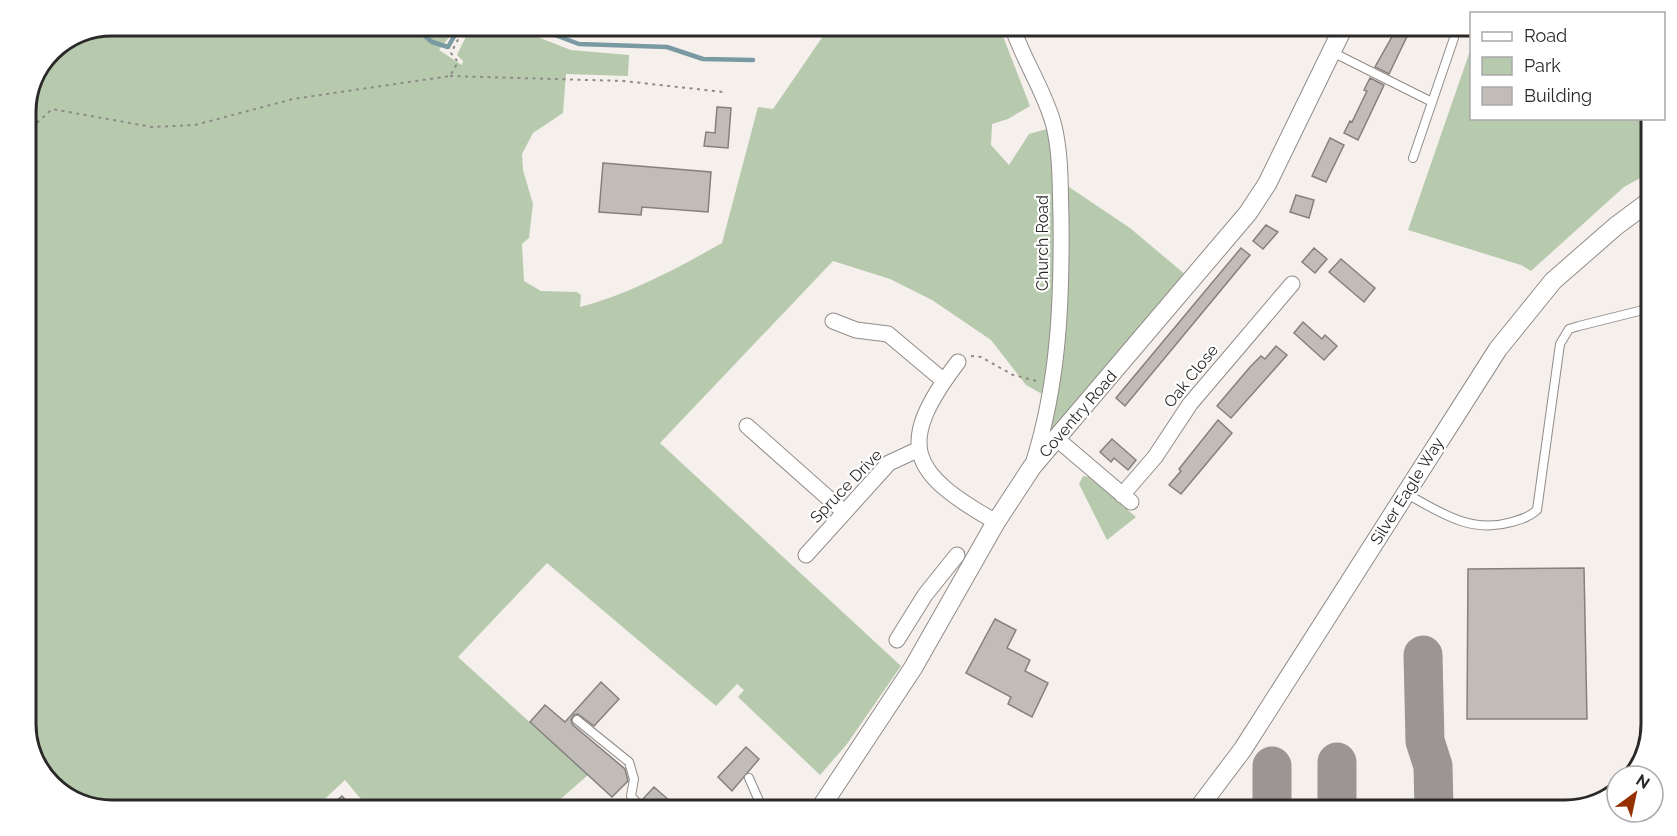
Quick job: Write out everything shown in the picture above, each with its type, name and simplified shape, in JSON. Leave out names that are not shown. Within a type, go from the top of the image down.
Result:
[{"type":"street","name":"Church Road","points":[[1016,36],[1054,127],[1060,181],[1062,268],[1059,338],[1045,425],[1032,467]]},
{"type":"street","name":"Coventry Road","points":[[826,800],[871,734],[939,624],[996,522],[1032,467],[1248,213],[1267,183],[1339,36]]},
{"type":"street","name":"Silver Eagle Way","points":[[1205,800],[1243,749],[1476,381],[1519,321],[1553,281],[1581,254],[1641,209]]},
{"type":"street","name":"Oak Close","points":[[1057,438],[1127,498],[1190,404],[1292,284]]},
{"type":"street","points":[[833,321],[856,330],[888,334],[944,381]]},
{"type":"street","points":[[958,362],[944,381],[921,426],[917,450],[923,465],[942,485],[971,508],[996,522]]},
{"type":"street","points":[[747,426],[844,512]]},
{"type":"street","name":"Spruce Drive","points":[[806,555],[889,463],[917,450]]},
{"type":"street","points":[[897,640],[925,595],[957,555]]},
{"type":"street","points":[[919,608],[939,624]]},
{"type":"lane","points":[[1413,158],[1454,38]]},
{"type":"lane","points":[[1332,52],[1432,102]]},
{"type":"lane","points":[[1405,493],[1453,520],[1477,526],[1497,526],[1530,516],[1537,510],[1553,387],[1563,336],[1569,329],[1578,326],[1641,310]]},
{"type":"lane","points":[[577,720],[629,762],[634,779],[631,796],[634,800]]},
{"type":"lane","points":[[749,778],[759,800]]},
{"type":"path","points":[[450,76],[458,62],[451,53],[460,36]]},
{"type":"path","points":[[36,124],[52,109],[152,127],[195,125],[294,99],[450,76],[624,81],[723,92]]},
{"type":"path","points":[[958,362],[964,358],[981,357],[1013,375],[1053,386]]},
{"type":"green space","points":[[112,36],[450,36],[439,50],[462,65],[463,61],[457,55],[466,36],[535,36],[571,50],[629,55],[628,76],[566,74],[563,113],[533,133],[522,154],[523,170],[533,204],[529,238],[522,244],[524,281],[541,291],[577,292],[581,295],[580,307],[636,287],[722,243],[758,107],[773,109],[823,36],[1003,36],[1030,106],[1008,119],[992,124],[991,145],[1009,165],[1029,134],[1054,127],[1060,181],[1130,228],[1193,281],[1032,467],[1051,399],[1026,385],[991,340],[932,300],[890,279],[833,261],[660,443],[901,666],[847,744],[820,775],[738,697],[744,690],[737,684],[716,706],[547,563],[458,657],[588,775],[559,800],[362,800],[345,780],[324,800],[102,799],[79,792],[62,781],[49,766],[40,748],[36,729],[36,107],[44,79],[52,66],[62,55],[83,42],[97,37]]},
{"type":"green space","points":[[1470,51],[1470,120],[1641,120],[1641,178],[1624,187],[1531,271],[1521,265],[1408,230]]},
{"type":"green space","points":[[1083,476],[1089,477],[1136,517],[1107,540],[1079,484]]},
{"type":"building","points":[[1392,36],[1407,36],[1389,74],[1375,67]]},
{"type":"building","points":[[1370,78],[1384,85],[1358,140],[1344,133],[1367,91],[1364,90]]},
{"type":"building","points":[[717,107],[731,108],[728,148],[704,146],[706,132],[715,133]]},
{"type":"building","points":[[1330,138],[1344,145],[1326,182],[1312,176]]},
{"type":"building","points":[[603,163],[711,172],[708,212],[642,207],[641,215],[599,212]]},
{"type":"building","points":[[1296,195],[1314,200],[1309,218],[1290,212]]},
{"type":"building","points":[[1266,225],[1278,232],[1263,249],[1253,241]]},
{"type":"building","points":[[1241,248],[1250,255],[1125,406],[1116,398]]},
{"type":"building","points":[[1314,248],[1327,259],[1315,273],[1302,262]]},
{"type":"building","points":[[1341,259],[1375,288],[1364,302],[1329,272]]},
{"type":"building","points":[[1303,322],[1322,339],[1325,335],[1337,346],[1324,360],[1294,333]]},
{"type":"building","points":[[1276,346],[1287,355],[1231,418],[1217,406],[1250,367],[1261,356],[1265,359]]},
{"type":"building","points":[[1218,420],[1232,433],[1181,494],[1169,485]]},
{"type":"building","points":[[1112,439],[1136,460],[1128,470],[1114,458],[1111,462],[1100,452]]},
{"type":"building","points":[[1584,568],[1587,719],[1467,719],[1468,569]]},
{"type":"building","points":[[995,619],[1016,630],[1007,648],[1030,660],[1025,671],[1048,683],[1032,717],[1008,704],[1011,697],[966,673]]},
{"type":"building","points":[[601,682],[619,699],[594,726],[578,714],[574,715],[571,720],[573,725],[625,769],[628,781],[612,797],[530,722],[545,705],[565,722]]},
{"type":"building","points":[[746,747],[759,759],[732,791],[718,777]]},
{"type":"building","points":[[654,787],[669,800],[642,800]]},
{"type":"waterway","points":[[425,36],[432,42],[448,47],[454,36]]},
{"type":"waterway","points":[[558,36],[579,44],[667,47],[703,59],[753,60]]},
{"type":"taxiway","points":[[1423,655],[1425,741],[1433,766],[1434,800]]},
{"type":"taxiway","points":[[1337,762],[1337,800]]},
{"type":"taxiway","points":[[1272,766],[1272,800]]}]
